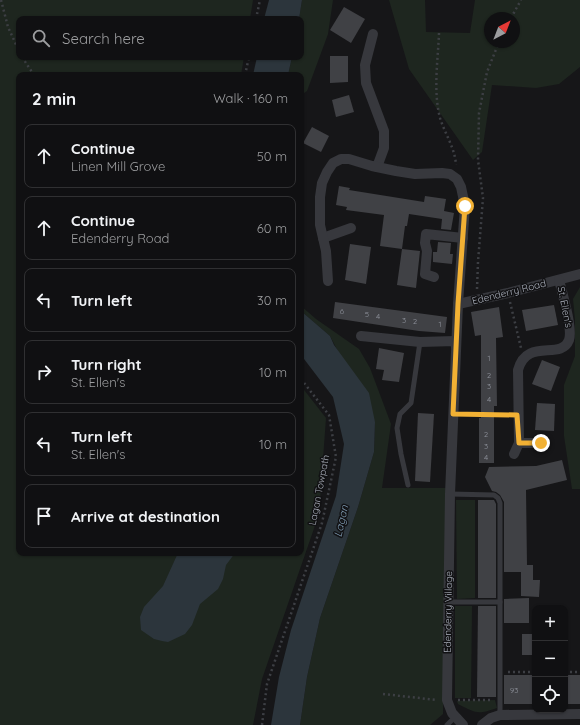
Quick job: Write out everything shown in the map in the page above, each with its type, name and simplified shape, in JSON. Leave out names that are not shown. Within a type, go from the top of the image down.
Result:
[{"type":"street","points":[[373,34],[365,65],[366,83],[384,131],[384,148],[377,167]]},
{"type":"street","points":[[328,281],[326,251],[320,225],[320,197],[322,183],[333,163],[341,158],[349,158],[377,167],[415,174],[450,174],[457,179],[461,187],[465,206],[458,304]]},
{"type":"street","points":[[323,238],[351,228]]},
{"type":"street","points":[[434,277],[425,274],[428,251],[425,243],[426,234],[463,238]]},
{"type":"street","name":"Edenderry Road","points":[[450,494],[458,304],[508,293],[580,274]]},
{"type":"street","name":"St. Ellen's","points":[[523,358],[536,351],[559,350],[565,346],[569,340],[570,330],[559,280]]},
{"type":"street","points":[[361,336],[420,342],[455,341],[456,347]]},
{"type":"street","points":[[514,454],[519,443],[517,415],[518,370],[523,358]]},
{"type":"street","points":[[519,443],[541,443]]},
{"type":"street","name":"Edenderry Village","points":[[447,700],[450,494]]},
{"type":"street","points":[[447,700],[452,712],[463,725]]},
{"type":"street","points":[[482,725],[491,718],[500,715],[580,714]]},
{"type":"lane","points":[[408,485],[401,454],[398,428],[400,414],[411,403],[420,342]]},
{"type":"lane","points":[[450,494],[494,495],[498,498],[500,503],[500,715]]},
{"type":"lane","points":[[449,602],[500,602]]},
{"type":"lane","points":[[447,725],[456,716]]},
{"type":"path","points":[[1,0],[8,27],[16,44]]},
{"type":"path","points":[[257,16],[260,0]]},
{"type":"path","points":[[514,12],[521,0]]},
{"type":"path","points":[[439,32],[437,103],[440,118],[452,147],[457,179]]},
{"type":"path","points":[[477,300],[478,262],[483,198],[478,160],[478,113],[487,72],[497,48]]},
{"type":"path","points":[[24,60],[32,72]]},
{"type":"path","points":[[246,72],[248,60]]},
{"type":"path","points":[[508,293],[523,358]]},
{"type":"path","name":"Lagan Towpath","points":[[262,725],[268,684],[322,523],[336,457],[329,415],[304,383]]},
{"type":"path","points":[[453,414],[517,415]]},
{"type":"path","points":[[499,672],[532,672]]},
{"type":"path","points":[[568,672],[580,672]]},
{"type":"path","points":[[383,694],[438,701],[500,701]]},
{"type":"shaded area","points":[[0,0],[253,0],[250,16],[16,16],[16,60],[244,60],[242,72],[16,72],[16,556],[304,556],[304,390],[326,418],[319,514],[262,679],[253,725],[0,725]]},
{"type":"shaded area","points":[[302,0],[333,0],[328,34],[307,91],[304,93],[304,72],[289,72],[291,60],[304,60],[304,16],[299,16]]},
{"type":"shaded area","points":[[389,0],[425,0],[426,32],[470,33],[475,0],[580,0],[580,67],[559,84],[536,88],[492,85],[482,152],[473,160],[409,69]]},
{"type":"shaded area","points":[[580,287],[580,489],[572,489],[564,436],[564,385],[575,356],[575,320],[573,299]]},
{"type":"shaded area","points":[[304,309],[316,319],[359,349],[370,368],[391,424],[382,488],[446,488],[443,714],[430,725],[300,725],[307,677],[320,618],[358,507],[374,452],[375,422],[330,336],[304,314]]},
{"type":"shaded area","points":[[456,500],[475,500],[475,598],[457,599]]},
{"type":"shaded area","points":[[455,606],[472,606],[471,698],[455,698]]},
{"type":"shaded area","points":[[495,700],[497,708],[485,712],[477,712],[469,709],[458,704],[457,701]]},
{"type":"water","points":[[269,0],[302,0],[299,16],[265,16]]},
{"type":"water","points":[[256,60],[291,60],[289,72],[254,72]]},
{"type":"water","name":"Lagan","points":[[304,314],[330,336],[334,345],[369,393],[375,422],[374,452],[358,507],[320,618],[307,677],[300,725],[271,725],[279,677],[291,630],[336,496],[344,444],[333,397],[304,359]]},
{"type":"water","points":[[177,556],[233,556],[226,565],[223,579],[218,589],[200,604],[192,625],[185,634],[168,642],[154,639],[141,630],[140,617],[144,607],[163,586]]},
{"type":"building","points":[[344,7],[365,19],[351,43],[330,30]]},
{"type":"building","points":[[330,56],[348,56],[348,82],[330,83]]},
{"type":"building","points":[[349,95],[354,112],[336,117],[332,100]]},
{"type":"building","points":[[312,127],[329,136],[321,152],[304,144]]},
{"type":"building","points":[[339,186],[350,188],[349,190],[424,202],[425,196],[446,199],[444,211],[454,213],[451,230],[441,229],[442,219],[409,214],[407,226],[405,226],[402,249],[380,246],[384,215],[346,210],[347,207],[336,205]]},
{"type":"building","points":[[438,242],[451,243],[450,254],[453,254],[452,264],[433,262],[433,252],[437,252]]},
{"type":"building","points":[[350,244],[371,247],[366,284],[345,280]]},
{"type":"building","points":[[402,249],[420,251],[416,288],[397,285]]},
{"type":"building","points":[[335,302],[447,317],[445,333],[419,331],[333,318]]},
{"type":"building","points":[[554,305],[558,325],[526,331],[522,310]]},
{"type":"building","points":[[499,307],[503,337],[496,338],[497,406],[494,406],[494,463],[479,463],[479,418],[481,418],[481,335],[475,336],[471,312]]},
{"type":"building","points":[[379,348],[404,353],[399,382],[382,380],[384,370],[376,369]]},
{"type":"building","points":[[542,360],[560,367],[551,391],[532,384]]},
{"type":"building","points":[[537,403],[555,404],[554,431],[535,430]]},
{"type":"building","points":[[418,413],[434,414],[430,482],[415,481]]},
{"type":"building","points":[[562,460],[567,480],[526,490],[527,565],[533,565],[533,580],[540,580],[539,597],[521,596],[521,572],[504,572],[504,502],[500,495],[492,491],[485,477],[489,467],[536,466]]},
{"type":"building","points":[[478,500],[494,500],[496,504],[496,598],[478,598]]},
{"type":"building","points":[[529,598],[529,623],[504,623],[504,599]]},
{"type":"building","points":[[478,606],[496,606],[496,697],[477,697]]},
{"type":"building","points":[[522,634],[532,634],[532,655],[522,655]]},
{"type":"building","points":[[504,675],[532,675],[532,704],[504,704]]},
{"type":"building","points":[[568,675],[580,675],[580,704],[568,704]]},
{"type":"route","points":[[465,206],[458,304],[453,414],[517,415],[519,443],[541,443]]}]
